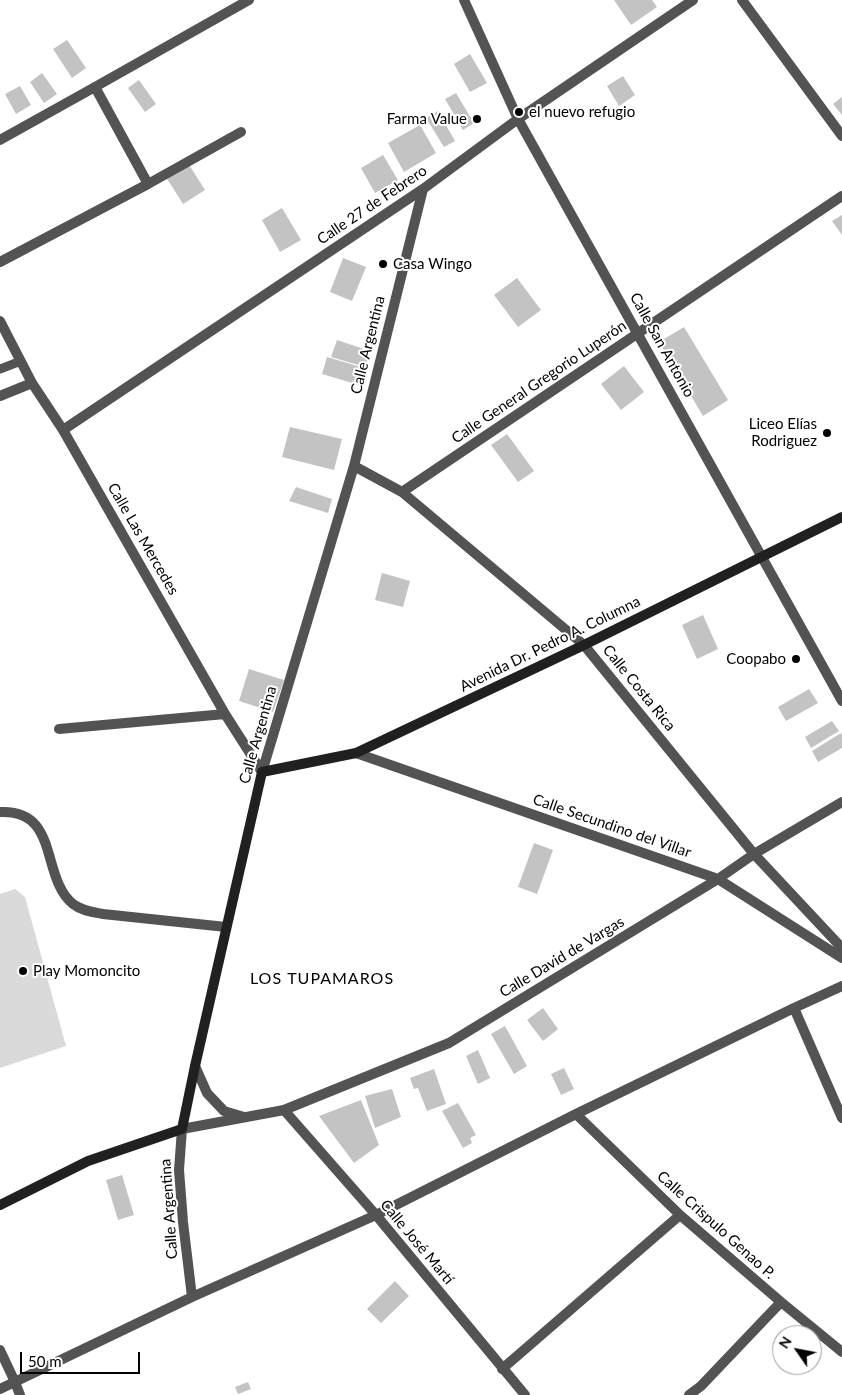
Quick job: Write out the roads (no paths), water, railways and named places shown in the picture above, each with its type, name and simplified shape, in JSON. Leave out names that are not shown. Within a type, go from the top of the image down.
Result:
[{"type":"main road","name":"Avenida Dr. Pedro A. Columna","points":[[262,772],[356,753],[584,645],[842,517]]},
{"type":"main road","name":"Calle Argentina","points":[[182,1129],[262,772]]},
{"type":"main road","points":[[0,1204],[88,1161],[182,1129]]},
{"type":"street","points":[[0,140],[248,0]]},
{"type":"street","name":"Calle San Antonio","points":[[464,0],[518,119],[842,701]]},
{"type":"street","name":"Calle 27 de Febrero","points":[[63,430],[423,190],[518,119],[693,0]]},
{"type":"street","points":[[742,0],[842,136]]},
{"type":"street","points":[[95,87],[148,184]]},
{"type":"street","points":[[0,262],[148,184],[241,132]]},
{"type":"street","name":"Calle Argentina","points":[[262,772],[354,466],[423,190]]},
{"type":"street","name":"Calle General Gregorio Luperón","points":[[402,492],[842,196]]},
{"type":"street","name":"Calle Las Mercedes","points":[[0,321],[32,384],[63,430],[225,714],[262,772]]},
{"type":"street","points":[[0,396],[32,384]]},
{"type":"street","name":"Calle Costa Rica","points":[[354,466],[402,492],[584,645],[754,854],[842,948]]},
{"type":"street","points":[[59,729],[225,714]]},
{"type":"street","name":"Calle Secundino del Villar","points":[[356,753],[718,879],[842,958]]},
{"type":"street","name":"Calle David de Vargas","points":[[182,1129],[284,1110],[449,1043],[718,879],[754,854],[842,802]]},
{"type":"street","points":[[0,812],[13,812],[27,817],[36,825],[42,834],[58,882],[64,894],[74,905],[86,911],[103,914],[226,928]]},
{"type":"street","points":[[0,1389],[192,1297],[376,1215],[576,1114],[842,986]]},
{"type":"street","points":[[794,1008],[842,1118]]},
{"type":"street","points":[[195,1066],[207,1093],[224,1110],[245,1117]]},
{"type":"street","name":"Calle José Martí","points":[[284,1110],[376,1215],[525,1395]]},
{"type":"street","name":"Calle Crispulo Genao P.","points":[[576,1114],[680,1215],[842,1352]]},
{"type":"street","name":"Calle Argentina","points":[[182,1129],[179,1170],[192,1297]]},
{"type":"street","points":[[502,1369],[680,1215]]},
{"type":"street","points":[[689,1395],[781,1302]]},
{"type":"street","points":[[0,1350],[20,1395]]},
{"type":"street","points":[[700,1386],[708,1395]]},
{"type":"lane","points":[[0,369],[21,361]]},
{"type":"place","name":"el nuevo refugio","points":[[519,112]]},
{"type":"place","name":"Farma Value","points":[[477,119]]},
{"type":"place","name":"Casa Wingo","points":[[383,264]]},
{"type":"place","name":"Liceo Elías Rodriguez","points":[[827,433]]},
{"type":"place","name":"Coopabo","points":[[796,659]]},
{"type":"place","name":"Play Momoncito","points":[[23,971]]},
{"type":"district","name":"LOS TUPAMAROS","points":[[322,979]]}]
